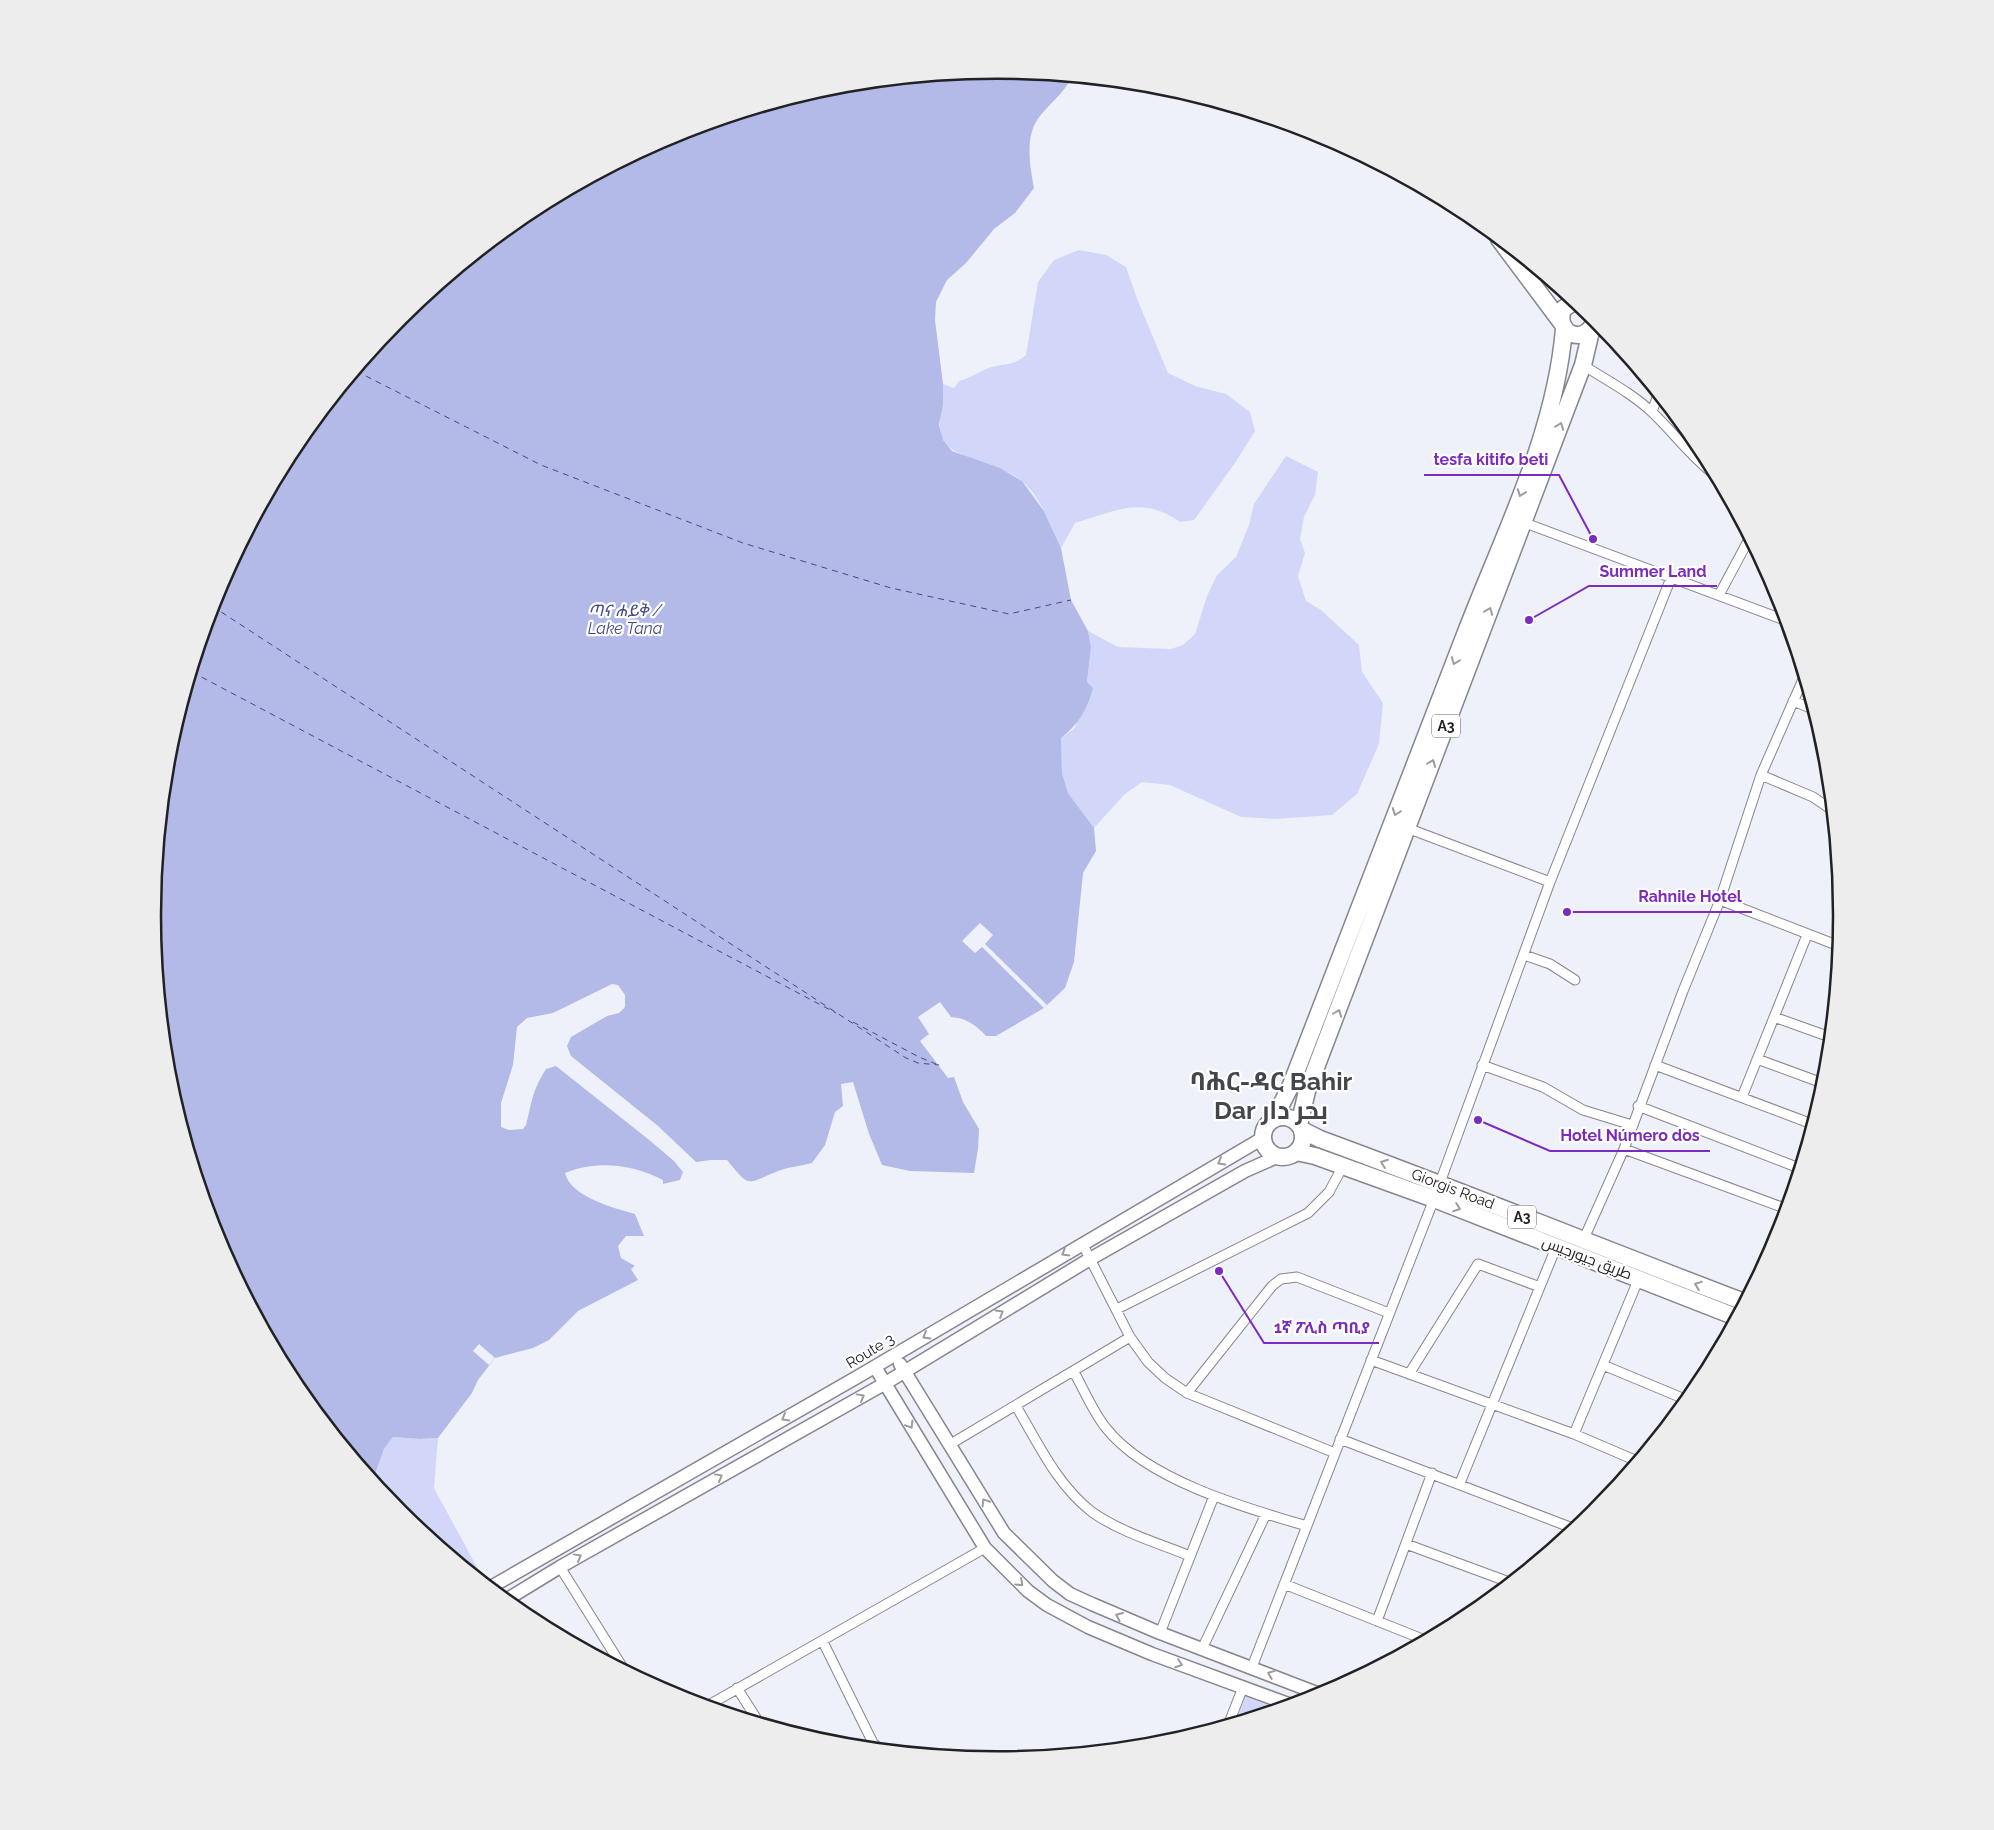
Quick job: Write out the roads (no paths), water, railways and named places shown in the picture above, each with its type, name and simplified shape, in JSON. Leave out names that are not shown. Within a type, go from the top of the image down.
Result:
[{"type":"highway","points":[[1513,257],[1563,325]]},
{"type":"highway","name":"A3","points":[[1517,520],[1553,401],[1561,365],[1563,310],[1568,305]]},
{"type":"highway","name":"A3","points":[[1563,325],[1576,335],[1588,332],[1591,327]]},
{"type":"highway","name":"A3","points":[[1279,1156],[1284,1157],[1296,1152],[1302,1142],[1301,1128],[1307,1091],[1329,1035],[1414,786],[1517,520],[1583,365],[1592,329]]},
{"type":"highway","name":"A3","points":[[1263,1138],[1265,1128],[1274,1119],[1291,1085],[1313,1029],[1398,835],[1414,786]]},
{"type":"highway","points":[[1313,1029],[1329,1035]]},
{"type":"highway","name":"A3","points":[[1274,1119],[1285,1117],[1301,1128]]},
{"type":"highway","name":"Giorgis Road","points":[[1301,1128],[1320,1140],[1440,1183],[1559,1240]]},
{"type":"highway","points":[[1263,1138],[1268,1150],[1279,1156]]},
{"type":"highway","name":"طريق جيورجيس","points":[[1296,1152],[1343,1166],[1434,1199],[1581,1248],[1639,1278],[1731,1315]]},
{"type":"highway","name":"A3","points":[[1581,1248],[1739,1300]]},
{"type":"main road","name":"Route 3","points":[[496,1584],[636,1502],[875,1367],[1263,1138]]},
{"type":"main road","points":[[513,1596],[560,1567],[884,1384],[1090,1258],[1245,1171],[1279,1156]]},
{"type":"main road","points":[[894,1355],[1004,1533],[1037,1567],[1070,1594],[1160,1633],[1252,1667],[1308,1691]]},
{"type":"main road","points":[[875,1367],[986,1548],[1011,1575],[1047,1605],[1088,1627],[1152,1654],[1281,1701]]},
{"type":"main road","points":[[929,1456],[950,1445]]},
{"type":"main road","points":[[636,1502],[645,1519]]},
{"type":"main road","points":[[986,1548],[1004,1533]]},
{"type":"main road","points":[[526,1567],[534,1582]]},
{"type":"main road","points":[[1152,1654],[1160,1633]]},
{"type":"main road","points":[[1243,1687],[1252,1667]]},
{"type":"street","points":[[1583,365],[1622,389],[1652,412],[1698,460]]},
{"type":"street","points":[[1652,412],[1656,401]]},
{"type":"street","points":[[1517,520],[1779,618]]},
{"type":"street","points":[[1719,595],[1747,545]]},
{"type":"street","points":[[1252,1667],[1434,1199],[1550,882],[1670,578]]},
{"type":"street","points":[[1581,1248],[1624,1149],[1638,1106],[1720,900],[1761,775],[1801,684]]},
{"type":"street","points":[[1793,701],[1807,706]]},
{"type":"street","points":[[1761,775],[1812,797],[1826,806]]},
{"type":"street","points":[[1398,835],[1550,882]]},
{"type":"street","points":[[1720,900],[1832,944]]},
{"type":"street","points":[[1742,1097],[1807,935]]},
{"type":"street","points":[[1524,955],[1550,964],[1575,980]]},
{"type":"street","points":[[1774,1017],[1824,1035]]},
{"type":"street","points":[[1757,1059],[1816,1081]]},
{"type":"street","points":[[1482,1065],[1543,1087],[1583,1110],[1632,1125]]},
{"type":"street","points":[[1655,1065],[1807,1122]]},
{"type":"street","points":[[1638,1106],[1794,1166]]},
{"type":"street","points":[[1624,1149],[1780,1207]]},
{"type":"street","points":[[1117,1309],[1308,1212],[1329,1192],[1343,1166]]},
{"type":"street","points":[[1460,1483],[1494,1404],[1559,1240]]},
{"type":"street","points":[[1082,1244],[1117,1309],[1130,1338],[1148,1362],[1164,1378],[1187,1393],[1335,1453]]},
{"type":"street","points":[[1409,1374],[1478,1264],[1540,1287]]},
{"type":"street","points":[[1187,1393],[1272,1286],[1281,1279],[1297,1277],[1389,1314]]},
{"type":"street","points":[[1574,1434],[1639,1278]]},
{"type":"street","points":[[950,1445],[1130,1338]]},
{"type":"street","points":[[1371,1360],[1574,1434],[1632,1458]]},
{"type":"street","points":[[1603,1365],[1680,1397]]},
{"type":"street","points":[[1074,1372],[1106,1428],[1127,1450],[1153,1468],[1214,1496],[1306,1526]]},
{"type":"street","points":[[1016,1406],[1055,1472],[1074,1495],[1093,1512],[1121,1528],[1190,1556]]},
{"type":"street","points":[[1340,1439],[1460,1483],[1567,1526]]},
{"type":"street","points":[[1377,1621],[1432,1473]]},
{"type":"street","points":[[1160,1633],[1214,1496]]},
{"type":"street","points":[[1202,1649],[1266,1514]]},
{"type":"street","points":[[1406,1544],[1503,1580]]},
{"type":"street","points":[[714,1702],[986,1548]]},
{"type":"street","points":[[560,1567],[616,1659]]},
{"type":"street","points":[[1284,1584],[1418,1637]]},
{"type":"street","points":[[823,1642],[872,1741]]},
{"type":"street","points":[[1231,1718],[1243,1687]]},
{"type":"street","points":[[736,1688],[754,1715]]},
{"type":"water","name":"ጣና ሐይቅ / Lake Tana","points":[[997,79],[1069,83],[1040,116],[1032,132],[1030,151],[1034,188],[1015,213],[994,229],[966,263],[947,280],[936,302],[935,320],[943,384],[943,404],[939,425],[943,440],[952,451],[1000,468],[1022,481],[1044,511],[1061,548],[1071,600],[1088,631],[1091,647],[1087,682],[1093,688],[1081,716],[1061,738],[1062,773],[1068,793],[1094,828],[1096,851],[1083,873],[1074,962],[1065,988],[1044,1008],[996,1036],[986,1036],[970,1023],[951,1017],[940,1002],[918,1017],[929,1034],[920,1041],[948,1078],[954,1077],[963,1102],[979,1129],[974,1173],[910,1171],[882,1165],[869,1134],[853,1082],[841,1084],[843,1106],[835,1112],[825,1145],[812,1163],[782,1170],[754,1181],[745,1180],[727,1160],[696,1162],[658,1126],[571,1056],[567,1046],[571,1037],[607,1016],[619,1013],[625,1007],[625,995],[618,985],[612,984],[553,1013],[527,1018],[517,1027],[513,1065],[501,1103],[501,1127],[509,1130],[523,1129],[526,1125],[533,1097],[541,1077],[546,1069],[556,1066],[648,1139],[674,1161],[683,1172],[680,1180],[663,1184],[663,1180],[627,1167],[589,1166],[565,1173],[569,1181],[584,1195],[605,1205],[635,1214],[644,1236],[626,1236],[618,1246],[621,1258],[635,1266],[631,1269],[638,1280],[578,1311],[549,1340],[533,1348],[495,1358],[478,1380],[472,1393],[438,1438],[393,1437],[384,1449],[375,1474],[334,1424],[302,1380],[273,1333],[247,1285],[224,1235],[205,1184],[189,1131],[177,1078],[168,1024],[163,970],[161,915],[163,860],[168,806],[177,752],[189,699],[205,646],[224,595],[247,545],[273,497],[302,450],[368,364],[446,286],[532,220],[579,191],[627,165],[677,142],[728,123],[781,107],[834,95],[888,86],[942,81]]},
{"type":"place","name":"tesfa kitifo beti","points":[[1593,539]]},
{"type":"place","name":"Summer Land","points":[[1529,620]]},
{"type":"place","name":"Rahnile Hotel","points":[[1567,912]]},
{"type":"place","name":"Hotel Número dos","points":[[1478,1120]]},
{"type":"place","name":"1ኛ ፖሊስ ጣቢያ","points":[[1219,1271]]},
{"type":"district","name":"ባሕር-ዳር Bahir Dar بحر دار","points":[[1271,1096]]}]
